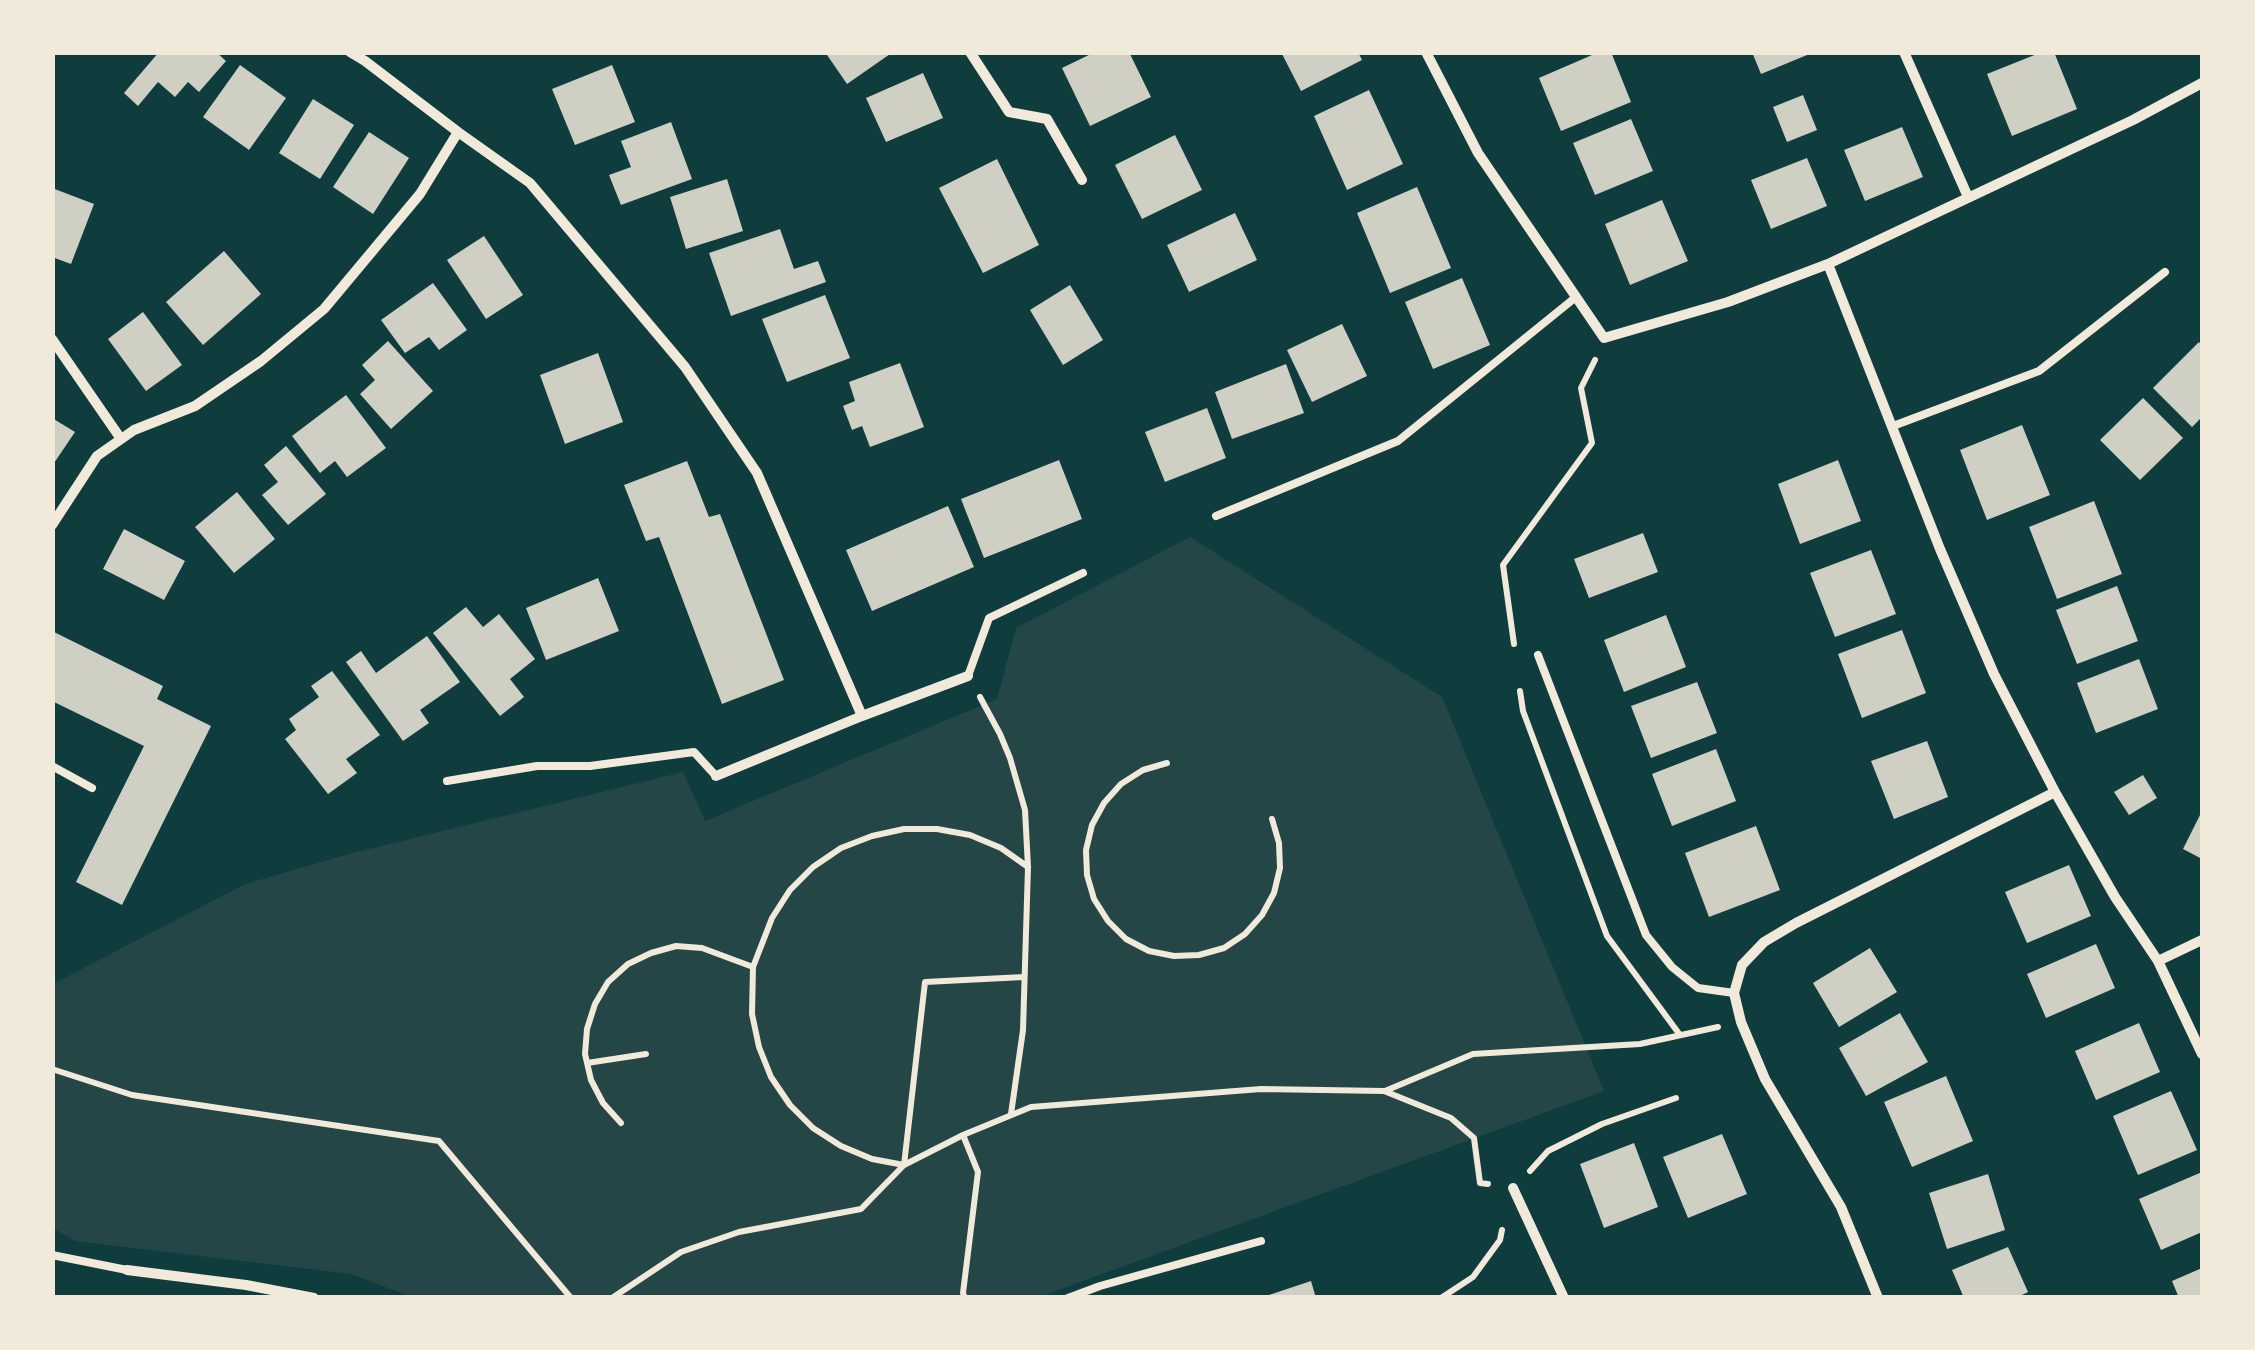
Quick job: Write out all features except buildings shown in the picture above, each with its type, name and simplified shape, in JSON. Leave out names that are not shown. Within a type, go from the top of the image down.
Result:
[{"type":"street","points":[[350,52],[530,182],[685,367],[757,474],[862,716]]},
{"type":"street","points":[[970,52],[1009,112],[1047,119],[1082,180]]},
{"type":"street","points":[[1426,52],[1478,153],[1604,338],[1728,302],[1828,264],[2133,120],[2202,83]]},
{"type":"street","points":[[1904,52],[1968,197]]},
{"type":"street","points":[[52,525],[97,456],[134,430],[195,406],[261,362],[324,309],[420,194],[458,132]]},
{"type":"street","points":[[1828,264],[1940,549],[1994,674],[2055,792],[2158,961],[2202,1054]]},
{"type":"street","points":[[52,338],[121,439]]},
{"type":"street","points":[[716,776],[968,676]]},
{"type":"street","points":[[1878,1298],[1841,1206],[1765,1079],[1741,1022],[1734,993],[1742,965],[1764,942],[1796,923],[2055,792]]},
{"type":"street","points":[[2158,961],[2202,940]]},
{"type":"street","points":[[1513,1188],[1564,1298]]},
{"type":"street","points":[[127,1270],[246,1284],[314,1298]]},
{"type":"street","points":[[243,1298],[246,1284]]},
{"type":"lane","points":[[1893,426],[2039,371],[2166,272]]},
{"type":"lane","points":[[1216,516],[1398,441],[1576,297]]},
{"type":"lane","points":[[968,676],[990,618],[1083,573]]},
{"type":"lane","points":[[1538,655],[1646,935],[1672,968],[1698,988],[1734,993]]},
{"type":"lane","points":[[447,781],[537,766],[590,766],[694,752],[716,776]]},
{"type":"lane","points":[[52,766],[92,788]]},
{"type":"lane","points":[[1068,1298],[1261,1241]]},
{"type":"lane","points":[[52,1255],[127,1270]]},
{"type":"path","points":[[968,676],[1000,734],[1025,810],[1028,867],[1023,1030],[1011,1116]]},
{"type":"path","points":[[1167,763],[1143,770],[1121,784],[1092,825],[1086,850],[1087,875],[1094,899],[1108,921],[1126,938],[1149,950],[1174,956],[1224,948],[1245,934],[1274,894],[1280,868],[1279,843],[1272,819]]},
{"type":"path","points":[[904,1165],[872,1159],[841,1146],[814,1128],[790,1104],[772,1077],[759,1046],[752,1014],[753,967],[772,918],[790,890],[841,848],[904,829],[970,835],[1000,848],[1028,867]]},
{"type":"path","points":[[621,1123],[603,1103],[587,1062],[587,1029],[594,1004],[608,982],[628,964],[676,946],[702,948],[753,967]]},
{"type":"path","points":[[904,1165],[925,982],[1024,978]]},
{"type":"path","points":[[1384,1091],[1473,1054],[1640,1044],[1741,1022]]},
{"type":"path","points":[[587,1062],[646,1054]]},
{"type":"path","points":[[52,1069],[132,1095],[439,1141],[571,1298]]},
{"type":"path","points":[[612,1298],[681,1252],[739,1232],[861,1208],[904,1165],[1031,1106],[1261,1089],[1384,1091],[1452,1118],[1474,1138],[1480,1182],[1513,1188]]},
{"type":"path","points":[[1441,1298],[1473,1277],[1500,1240],[1513,1188],[1548,1151],[1602,1124],[1676,1098]]},
{"type":"path","points":[[963,1135],[978,1172],[965,1298]]},
{"type":"shaded area","points":[[1190,537],[1442,697],[1604,1091],[1039,1297],[412,1297],[351,1274],[75,1241],[53,1228],[53,984],[245,884],[349,854],[683,772],[705,821],[997,699],[1016,628]]}]
